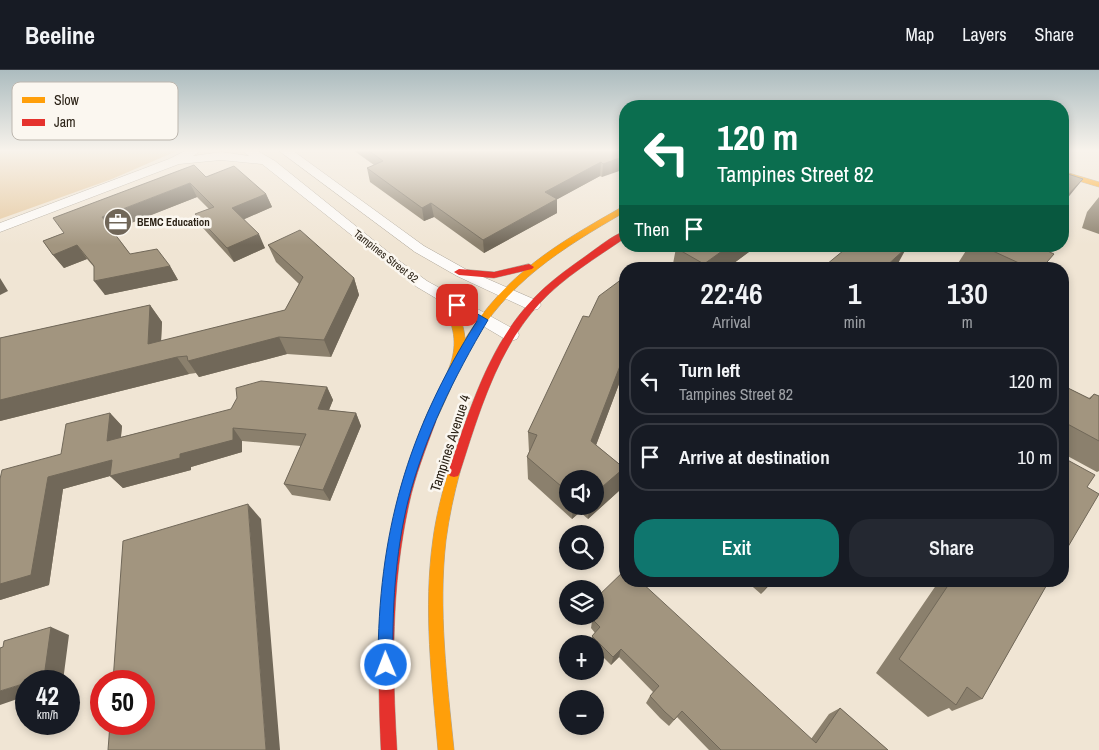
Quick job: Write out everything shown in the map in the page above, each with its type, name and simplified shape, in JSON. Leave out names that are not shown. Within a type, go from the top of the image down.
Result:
[{"type":"main road","name":"Tampines Avenue 4","points":[[389,750],[386,629],[390,570],[402,502],[419,447],[434,409],[459,359],[483,320],[505,292],[536,264],[566,243],[619,212]]},
{"type":"main road","name":"Tampines Avenue 4","points":[[446,750],[438,663],[437,561],[448,491],[470,425],[490,374],[510,335],[533,305],[566,274],[619,238]]},
{"type":"main road","points":[[459,272],[490,276],[503,275],[536,264]]},
{"type":"main road","points":[[442,296],[453,308],[458,320],[462,338],[459,359]]},
{"type":"street","name":"Tampines Street 82","points":[[0,228],[121,182]]},
{"type":"street","name":"Tampines Street 82","points":[[293,182],[394,263],[442,296],[510,335]]},
{"type":"street","name":"Tampines Street 82","points":[[330,182],[402,237],[439,261],[533,305]]},
{"type":"shaded area","points":[[0,182],[104,182],[0,219]]},
{"type":"building","points":[[149,182],[252,182],[266,194],[232,208],[259,234],[227,248],[195,214],[214,207],[190,183],[102,217],[130,254],[157,249],[170,266],[94,281],[94,266],[77,245],[53,255],[43,241],[64,233],[53,218]]},
{"type":"building","points":[[386,182],[564,182],[545,192],[557,199],[483,240],[431,203],[422,208]]},
{"type":"building","points":[[1069,182],[1080,182],[1069,194]]},
{"type":"building","points":[[300,230],[354,278],[324,340],[279,337],[188,361],[187,356],[177,357],[0,400],[0,338],[150,305],[148,344],[285,310],[303,277],[268,245]]},
{"type":"building","points":[[683,252],[721,252],[707,262],[700,262]]},
{"type":"building","points":[[842,252],[902,252],[891,262],[830,262]]},
{"type":"building","points":[[995,252],[1050,252],[1054,254],[1047,262],[1017,262]]},
{"type":"building","points":[[619,281],[619,369],[591,441],[619,464],[619,472],[604,485],[604,470],[559,470],[559,484],[527,457],[537,435],[528,432],[583,316],[589,317],[599,296]]},
{"type":"building","points":[[261,381],[327,387],[318,409],[356,413],[323,490],[284,484],[306,434],[233,428],[233,440],[180,454],[180,458],[110,476],[112,460],[48,477],[31,575],[0,584],[0,479],[2,470],[61,454],[66,424],[110,413],[107,441],[231,409],[237,398],[236,388]]},
{"type":"building","points":[[1069,388],[1090,399],[1094,394],[1099,396],[1099,441],[1069,425]]},
{"type":"building","points":[[1069,461],[1095,475],[1087,487],[1099,494],[1069,545]]},
{"type":"building","points":[[248,504],[266,750],[108,750],[109,735],[155,735],[155,670],[114,670],[123,541]]},
{"type":"building","points":[[619,576],[619,587],[647,587],[816,743],[840,708],[888,750],[721,750],[682,711],[674,720],[665,712],[650,696],[659,686],[621,649],[613,657],[604,648],[604,635],[593,635],[600,627],[598,625],[604,625],[604,590]]},
{"type":"building","points":[[947,587],[1046,587],[982,699],[967,687],[956,705],[899,659]]},
{"type":"building","points":[[51,627],[45,670],[15,670],[15,686],[0,691],[0,648],[3,647],[4,641]]},
{"type":"traffic: slow","points":[[1089,182],[1099,185]]},
{"type":"traffic: slow","points":[[430,421],[466,346],[489,311],[503,295],[517,280],[542,259],[619,212]]},
{"type":"traffic: slow","points":[[442,296],[456,318],[460,341],[459,359]]},
{"type":"traffic: slow","points":[[446,750],[437,646],[437,575],[439,540],[454,472]]},
{"type":"traffic: jam","points":[[454,472],[486,382],[496,360],[521,319],[546,291],[579,265],[619,238]]},
{"type":"traffic: jam","points":[[459,272],[494,275],[529,267]]},
{"type":"traffic: jam","points":[[389,750],[386,664],[390,583],[403,503],[430,421]]},
{"type":"place","name":"BEMC Education","points":[[118,222]]},
{"type":"route","points":[[386,665],[386,629],[390,570],[402,502],[419,447],[434,409],[459,359],[483,320],[457,305]]}]
